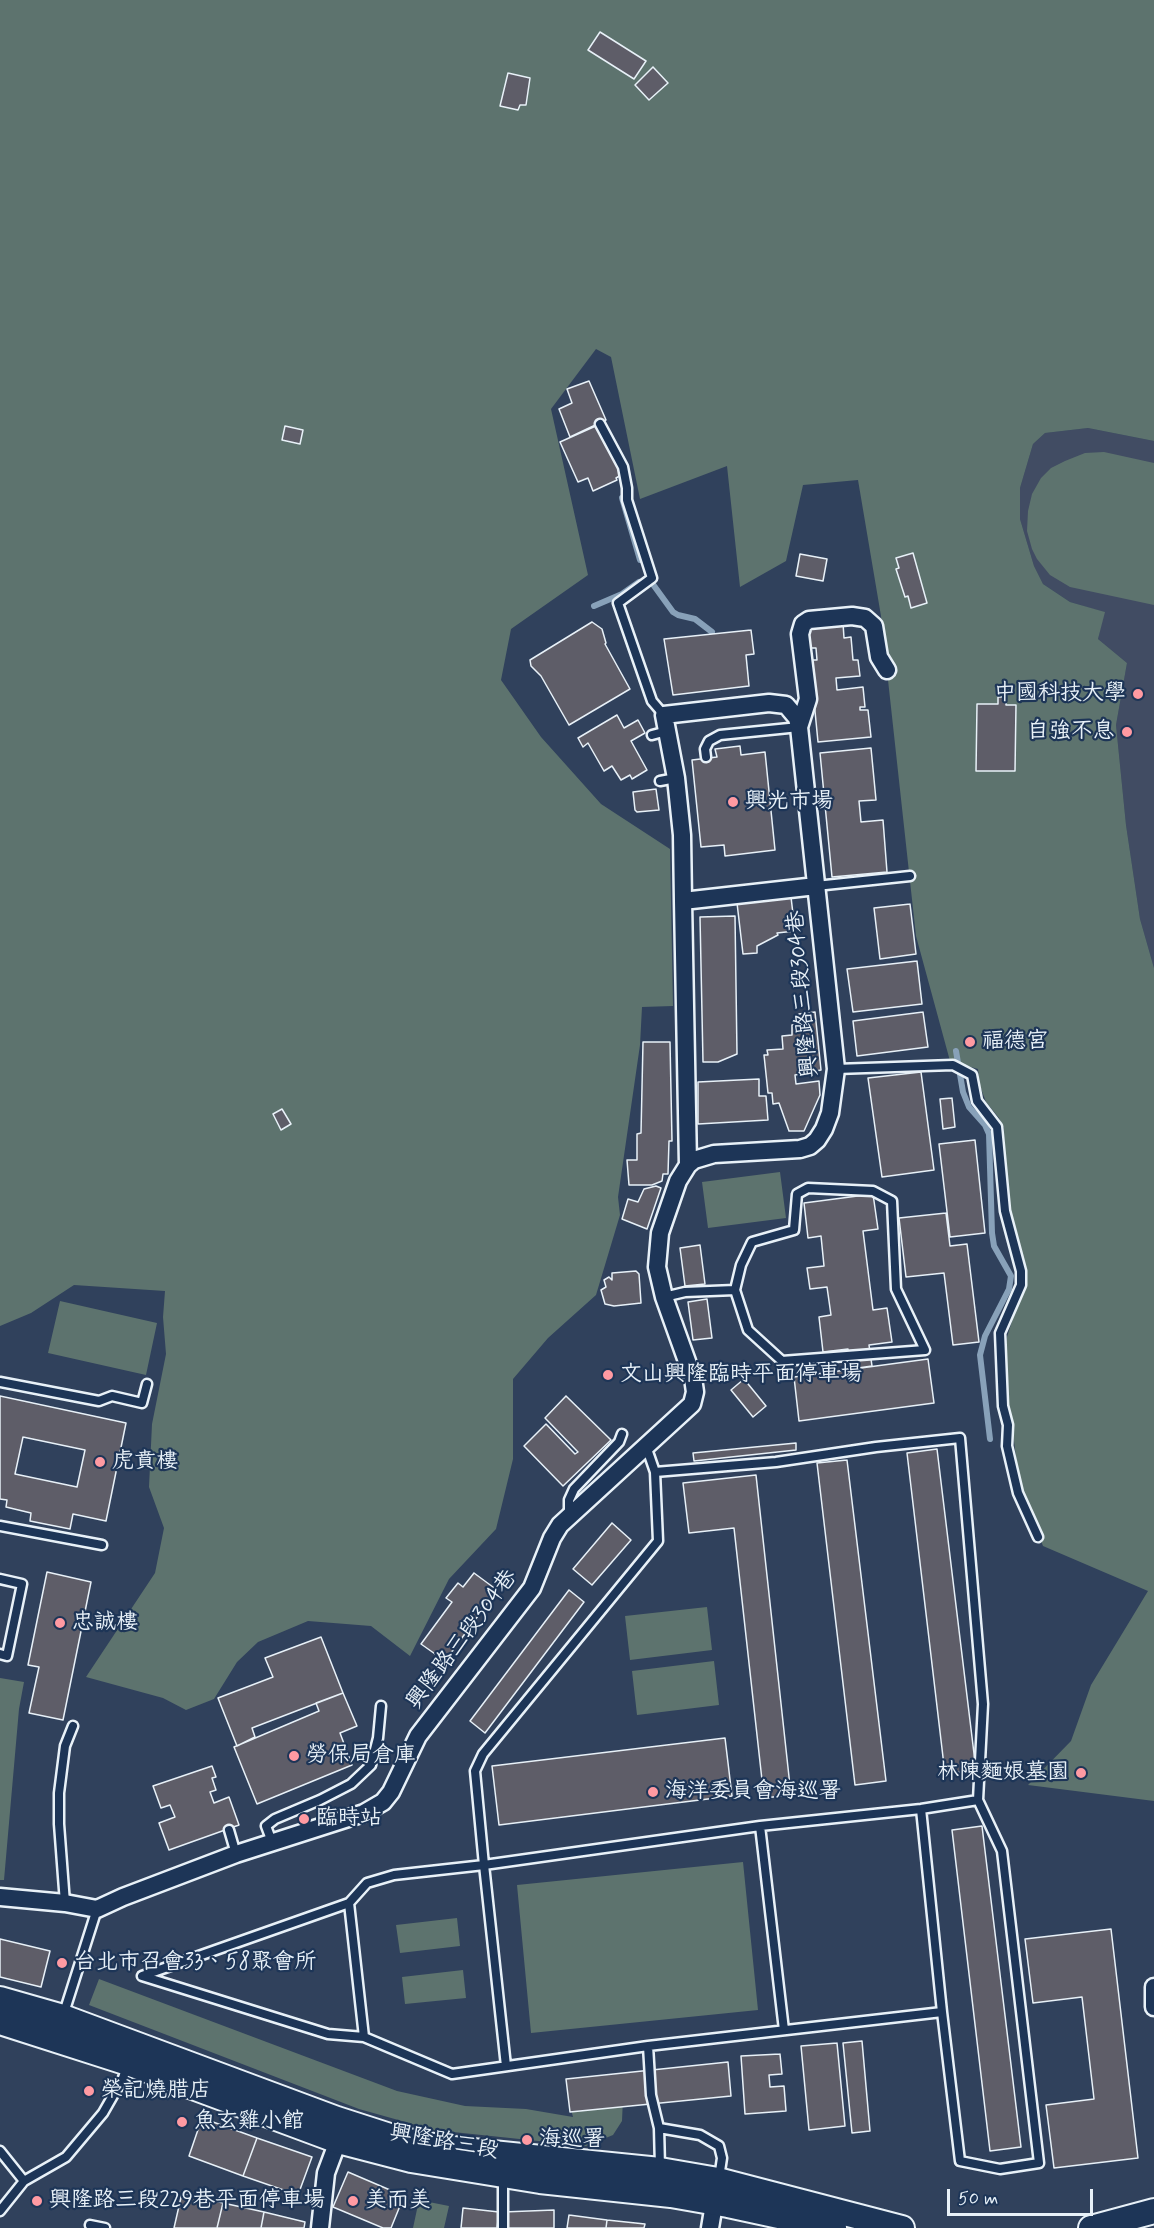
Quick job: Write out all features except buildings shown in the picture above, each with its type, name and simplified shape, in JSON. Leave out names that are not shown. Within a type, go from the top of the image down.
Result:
[{"type":"main road","name":"興隆路三段","points":[[0,1999],[63,2017],[131,2053],[338,2141],[436,2166],[653,2192],[716,2191],[902,2228]]},
{"type":"main road","name":"興隆路三段","points":[[0,2022],[131,2053],[399,2139],[443,2148],[660,2170],[716,2191],[834,2228]]},
{"type":"main road","points":[[1091,2228],[1154,2211]]},
{"type":"street","points":[[799,727],[807,699],[800,634],[803,624],[808,620],[865,618],[874,626],[879,657],[887,670]]},
{"type":"street","points":[[661,727],[769,703],[780,703],[792,710],[799,727]]},
{"type":"street","name":"興隆路三段304巷","points":[[661,727],[668,780],[682,835],[688,1165]]},
{"type":"street","name":"興隆路三段304巷","points":[[97,1909],[237,1854],[363,1813],[382,1803],[391,1792],[418,1736],[532,1588],[552,1538],[569,1516],[692,1404],[695,1392],[693,1378],[664,1298],[657,1267],[660,1233],[678,1181],[694,1160],[714,1154],[800,1149],[810,1146],[824,1129],[830,1113],[836,1069],[799,727]]},
{"type":"street","name":"興隆路三段304巷","points":[[683,901],[816,886]]},
{"type":"street","points":[[0,1897],[65,1903],[97,1909]]},
{"type":"street","points":[[1154,1987],[1154,2007]]},
{"type":"street","points":[[321,2228],[326,2173],[338,2141]]},
{"type":"street","points":[[710,2228],[716,2191]]},
{"type":"lane","name":"興隆路三段304巷","points":[[600,424],[623,467],[627,500],[652,578],[618,603],[661,727]]},
{"type":"lane","points":[[706,757],[705,749],[709,741],[720,735],[799,727]]},
{"type":"lane","points":[[816,886],[910,876]]},
{"type":"lane","points":[[836,1069],[953,1065],[972,1075],[976,1101],[998,1127],[1005,1211],[1021,1271],[1021,1285],[1000,1333],[1003,1406],[1008,1425],[1007,1446],[1018,1493],[1038,1537]]},
{"type":"lane","points":[[808,1188],[873,1191],[892,1201],[896,1289],[925,1350],[782,1361],[748,1330],[735,1290],[741,1265],[752,1242],[794,1230],[797,1194],[808,1188]]},
{"type":"lane","points":[[664,1298],[685,1292],[735,1290]]},
{"type":"lane","points":[[0,1382],[99,1401],[112,1396],[142,1403],[147,1384]]},
{"type":"lane","points":[[569,1516],[570,1500],[574,1489],[619,1442],[622,1434]]},
{"type":"lane","points":[[655,1472],[776,1462],[876,1447],[960,1438],[983,1704],[978,1800],[1002,1851],[1039,2163],[1000,2169],[960,2161],[921,1809]]},
{"type":"lane","points":[[506,2066],[475,1771],[483,1754],[658,1541],[655,1472],[646,1446]]},
{"type":"lane","points":[[0,1526],[102,1545]]},
{"type":"lane","points":[[0,1579],[22,1584],[7,1656],[0,1654]]},
{"type":"lane","points":[[272,1842],[266,1826],[275,1819],[351,1784],[372,1765],[378,1738],[381,1706]]},
{"type":"lane","points":[[65,1903],[59,1793],[65,1746],[73,1726]]},
{"type":"lane","points":[[942,2012],[648,2046],[452,2074],[364,2037],[328,2034],[142,1976],[349,1903],[367,1883],[394,1875],[484,1865],[760,1826],[921,1809],[978,1800]]},
{"type":"lane","points":[[760,1826],[784,2030]]},
{"type":"lane","points":[[229,1830],[237,1854]]},
{"type":"lane","points":[[349,1903],[364,2037]]},
{"type":"lane","points":[[63,2017],[97,1909]]},
{"type":"lane","points":[[648,2046],[651,2095],[659,2128],[660,2170]]},
{"type":"lane","points":[[0,2211],[24,2181],[66,2157],[103,2113],[123,2078],[131,2053]]},
{"type":"lane","points":[[659,2128],[700,2136],[719,2146],[722,2157],[716,2191]]},
{"type":"lane","points":[[0,2151],[24,2181]]},
{"type":"lane","points":[[503,2175],[503,2228]]},
{"type":"lane","points":[[90,2225],[105,2228]]},
{"type":"shaded area","name":"中國科技大學","points":[[1088,428],[1154,441],[1154,968],[1140,919],[1126,825],[1116,725],[1127,663],[1098,639],[1104,612],[1070,602],[1043,584],[1034,566],[1020,519],[1020,488],[1033,444],[1045,433]]},
{"type":"green space","points":[[0,0],[1154,0],[1154,441],[1088,428],[1045,433],[1033,444],[1020,488],[1020,519],[1034,566],[1043,584],[1070,602],[1105,612],[1098,639],[1127,663],[1116,725],[1126,825],[1140,919],[1154,968],[1154,1801],[1028,1785],[1071,1741],[1091,1685],[1148,1591],[1043,1546],[1018,1474],[1011,1416],[1006,1398],[1005,1360],[1007,1337],[1026,1277],[1024,1261],[1009,1211],[1005,1178],[1004,1128],[986,1102],[980,1086],[978,1069],[950,1061],[916,936],[881,616],[858,480],[803,485],[786,561],[740,587],[727,466],[640,499],[611,357],[596,349],[551,409],[588,575],[511,629],[501,680],[541,737],[601,804],[670,849],[673,1006],[642,1007],[640,1045],[618,1197],[620,1215],[596,1295],[548,1338],[513,1379],[513,1459],[496,1529],[449,1579],[410,1656],[371,1626],[308,1621],[258,1642],[237,1662],[214,1699],[186,1710],[163,1698],[86,1677],[155,1573],[164,1528],[149,1487],[152,1424],[166,1354],[163,1317],[165,1291],[74,1285],[31,1313],[0,1326]]},
{"type":"green space","points":[[1104,452],[1154,463],[1154,605],[1070,587],[1050,575],[1032,549],[1027,531],[1028,511],[1032,494],[1041,478],[1051,468],[1065,461],[1085,453]]},
{"type":"green space","points":[[780,1172],[786,1218],[708,1228],[702,1182]]},
{"type":"green space","points":[[60,1301],[157,1323],[146,1375],[48,1353]]},
{"type":"green space","points":[[707,1607],[712,1650],[630,1660],[625,1616]]},
{"type":"green space","points":[[714,1661],[719,1705],[637,1715],[632,1671]]},
{"type":"green space","points":[[0,1678],[24,1682],[19,1709],[4,1880],[0,1880]]},
{"type":"green space","points":[[743,1862],[758,2010],[531,2033],[517,1885]]},
{"type":"green space","points":[[457,1918],[460,1946],[400,1953],[396,1925]]},
{"type":"green space","points":[[463,1970],[466,1998],[405,2004],[402,1977]]},
{"type":"green space","points":[[99,1979],[397,2091],[465,2106],[526,2109],[573,2117],[570,2105],[623,2098],[622,2121],[613,2135],[586,2146],[434,2130],[359,2109],[89,2005]]},
{"type":"green space","points":[[419,2200],[449,2206],[444,2228],[413,2228]]},
{"type":"waterway","points":[[622,498],[640,560]]},
{"type":"waterway","points":[[594,606],[622,594],[639,582]]},
{"type":"waterway","points":[[652,583],[673,612],[695,619],[712,632]]},
{"type":"waterway","points":[[956,1051],[963,1092],[969,1107],[985,1125],[989,1134],[994,1246],[1011,1276],[1009,1289],[985,1336],[980,1355],[990,1439]]},
{"type":"place","name":"中國科技大學","points":[[1138,694]]},
{"type":"place","name":"自強不息","points":[[1127,732]]},
{"type":"place","name":"興光市場","points":[[733,802]]},
{"type":"place","name":"福德宮","points":[[970,1042]]},
{"type":"place","name":"文山興隆臨時平面停車場","points":[[608,1375]]},
{"type":"place","name":"虎賁樓","points":[[100,1462]]},
{"type":"place","name":"忠誠樓","points":[[60,1623]]},
{"type":"place","name":"勞保局倉庫","points":[[294,1756]]},
{"type":"place","name":"林陳麵娘墓園","points":[[1081,1773]]},
{"type":"place","name":"海洋委員會海巡署","points":[[653,1792]]},
{"type":"place","name":"臨時站","points":[[304,1819]]},
{"type":"place","name":"台北市召會33、58聚會所","points":[[62,1963]]},
{"type":"place","name":"榮記燒腊店","points":[[89,2091]]},
{"type":"place","name":"魚玄雞小館","points":[[182,2122]]},
{"type":"place","name":"海巡署","points":[[527,2140]]},
{"type":"place","name":"興隆路三段229巷平面停車場","points":[[37,2201]]},
{"type":"place","name":"美而美","points":[[353,2201]]}]
